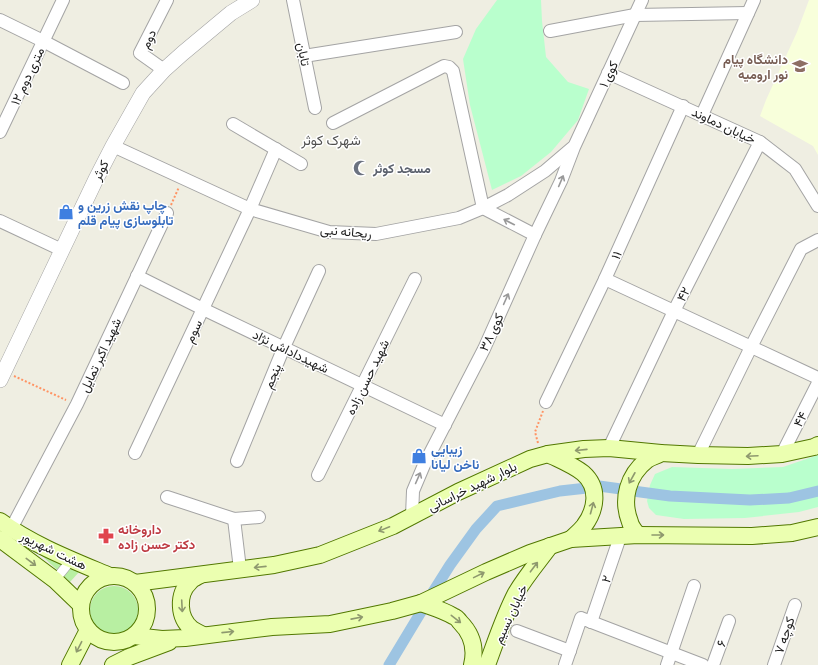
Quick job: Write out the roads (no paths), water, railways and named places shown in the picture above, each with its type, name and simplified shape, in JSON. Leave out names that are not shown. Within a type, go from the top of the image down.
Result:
[{"type":"main road","name":"بلوار شهید خراسانی","points":[[134,583],[274,565],[320,555],[393,526],[478,482],[530,459],[544,455],[584,449],[609,448],[698,456],[748,456],[782,454],[818,445]]},
{"type":"main road","points":[[638,535],[630,523],[626,510],[626,495],[630,481],[637,469],[648,459],[661,453]]},
{"type":"main road","points":[[544,455],[572,465],[592,482],[595,494],[592,511],[584,525],[571,539]]},
{"type":"main road","points":[[104,665],[130,638],[140,630],[145,623],[147,614],[145,597],[141,589],[127,579],[118,576],[110,576],[94,583],[88,589],[83,597],[81,614],[83,622],[94,636],[101,640],[114,643],[130,638],[185,638],[272,627],[330,624],[392,611],[421,603],[530,553],[571,539],[638,535],[752,536],[792,533],[818,528]]},
{"type":"main road","name":"هشت شهریور","points":[[4,530],[110,576]]},
{"type":"main road","name":"هشت شهریور","points":[[4,530],[81,605]]},
{"type":"main road","name":"خیابان نسیم","points":[[477,663],[502,625],[516,594],[550,546]]},
{"type":"main road","points":[[200,575],[189,582],[182,593],[180,606],[183,618],[191,629],[203,635]]},
{"type":"main road","points":[[421,603],[455,616],[465,626],[471,635],[477,663]]},
{"type":"main road","points":[[70,665],[88,630]]},
{"type":"main road","points":[[113,665],[146,650],[185,638]]},
{"type":"street","name":"۱۲ متری دوم","points":[[0,132],[63,0]]},
{"type":"street","name":"دوم","points":[[164,70],[140,53],[167,0]]},
{"type":"street","name":"کوثر","points":[[2,376],[96,179],[143,93],[164,70],[231,13],[252,0]]},
{"type":"street","name":"تابان","points":[[293,0],[315,108]]},
{"type":"street","name":"کوی ۱","points":[[574,147],[642,0]]},
{"type":"street","points":[[702,115],[754,0]]},
{"type":"street","points":[[550,31],[635,15],[748,13]]},
{"type":"street","points":[[0,20],[123,83]]},
{"type":"street","points":[[304,56],[456,32]]},
{"type":"street","points":[[333,123],[444,66],[450,67],[453,71],[483,208],[535,235]]},
{"type":"street","name":"خیابان دماوند","points":[[608,73],[760,142],[795,169],[818,206]]},
{"type":"street","name":"۱۱","points":[[546,402],[605,279],[683,106]]},
{"type":"street","points":[[233,124],[301,164]]},
{"type":"street","name":"۴۲","points":[[609,448],[674,311],[760,142]]},
{"type":"street","name":"ریحانه نبی","points":[[113,146],[250,209],[329,232],[376,234],[459,218],[483,208],[508,195],[545,171],[574,147]]},
{"type":"street","name":"کوی ۳۸","points":[[412,516],[413,491],[424,465],[484,349],[561,181],[574,147]]},
{"type":"street","name":"سوم","points":[[135,453],[250,209],[276,149]]},
{"type":"street","name":"شهید اکبر تمایل","points":[[4,530],[76,404],[168,213]]},
{"type":"street","points":[[2,226],[62,250]]},
{"type":"street","points":[[698,456],[801,249],[818,240]]},
{"type":"street","name":"پنجم","points":[[237,461],[284,347],[319,271]]},
{"type":"street","name":"شهیدداداش نژاد","points":[[137,276],[445,425]]},
{"type":"street","name":"شهید حسن زاده","points":[[318,475],[415,279]]},
{"type":"street","points":[[605,279],[818,378]]},
{"type":"street","name":"۴۴","points":[[782,454],[818,384]]},
{"type":"street","points":[[167,497],[234,519],[259,517]]},
{"type":"street","points":[[234,519],[240,569]]},
{"type":"street","name":"۲","points":[[591,622],[620,537]]},
{"type":"street","points":[[55,580],[72,559]]},
{"type":"street","points":[[667,665],[694,586]]},
{"type":"street","name":"کوچه ۷","points":[[774,665],[795,605]]},
{"type":"street","points":[[565,665],[581,618],[703,665]]},
{"type":"street","name":"۶","points":[[713,665],[729,622]]},
{"type":"street","points":[[517,631],[570,651]]},
{"type":"waterway","points":[[599,486],[621,489]]},
{"type":"waterway","points":[[433,592],[476,529],[497,506],[560,491],[587,488]]},
{"type":"waterway","points":[[633,491],[670,496],[750,500],[789,498],[818,491]]},
{"type":"waterway","points":[[389,665],[424,607]]},
{"type":"place","name":"دانشگاه پیام نور ارومیه","points":[[800,66]]},
{"type":"place","name":"مسجد کوثر","points":[[361,168]]},
{"type":"place","name":"چاپ نقش زرین و تابلوسازی پیام قلم","points":[[66,212]]},
{"type":"place","name":"زیبایی ناخن لیانا","points":[[419,456]]},
{"type":"place","name":"داروخانه دکتر حسن زاده","points":[[106,536]]},
{"type":"district","name":"شهرک کوثر","points":[[331,140]]}]
